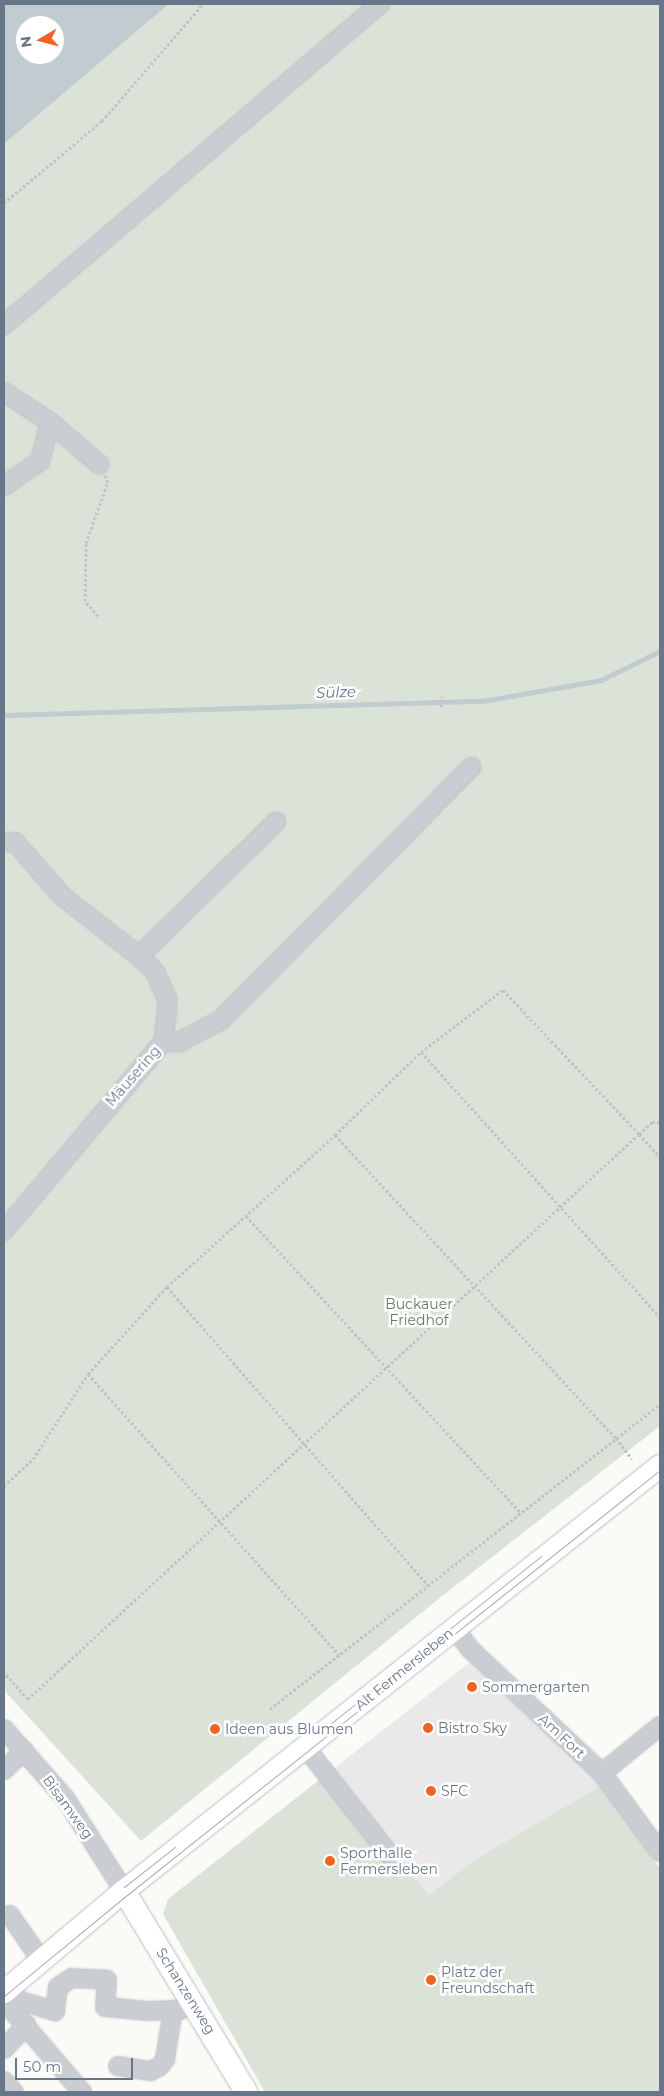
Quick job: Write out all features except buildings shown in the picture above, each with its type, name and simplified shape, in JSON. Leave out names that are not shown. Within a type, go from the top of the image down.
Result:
[{"type":"main road","name":"Alt Fermersleben","points":[[5,1994],[41,1960],[124,1891],[660,1466]]},
{"type":"main road","name":"Schanzenweg","points":[[124,1891],[195,2004],[245,2092]]},
{"type":"street","points":[[4,325],[380,4]]},
{"type":"street","points":[[4,392],[50,422],[99,464]]},
{"type":"street","points":[[4,486],[40,460],[50,422]]},
{"type":"street","points":[[163,1042],[179,1042],[221,1020],[470,767]]},
{"type":"street","points":[[139,956],[276,822]]},
{"type":"street","name":"Mäusering","points":[[4,842],[15,842],[63,897],[139,956],[155,972],[167,998],[168,1011],[163,1042],[4,1230]]},
{"type":"street","name":"Am Fort","points":[[455,1629],[471,1650],[602,1773],[660,1852]]},
{"type":"street","points":[[602,1773],[660,1726]]},
{"type":"street","name":"Bisamweg","points":[[4,1729],[65,1798],[124,1891]]},
{"type":"street","points":[[306,1748],[393,1858]]},
{"type":"street","points":[[4,1770],[24,1751]]},
{"type":"street","points":[[10,1915],[41,1960]]},
{"type":"street","points":[[5,1994],[55,2012],[58,1987],[72,1978],[107,1980],[105,2007],[148,2011],[173,2010],[195,2004]]},
{"type":"street","points":[[5,1994],[26,2026],[82,2092]]},
{"type":"street","points":[[118,2066],[151,2070],[160,2066],[165,2058],[173,2010]]},
{"type":"street","points":[[4,2049],[26,2026]]},
{"type":"street","points":[[4,2081],[14,2092]]},
{"type":"path","points":[[4,203],[102,120],[203,4]]},
{"type":"path","points":[[98,616],[85,601],[86,543],[108,482],[99,464]]},
{"type":"path","points":[[441,707],[442,696]]},
{"type":"path","points":[[4,1486],[33,1460],[88,1374],[167,1287],[335,1135],[421,1052],[503,990],[660,1157]]},
{"type":"path","points":[[421,1052],[660,1317]]},
{"type":"path","points":[[4,1672],[28,1699],[219,1520],[652,1122],[660,1122]]},
{"type":"path","points":[[335,1135],[616,1438],[632,1459]]},
{"type":"path","points":[[246,1216],[521,1513]]},
{"type":"path","points":[[167,1287],[428,1585]]},
{"type":"path","points":[[88,1374],[339,1655]]},
{"type":"path","points":[[270,1709],[660,1404]]},
{"type":"shaded area","points":[[4,4],[169,4],[4,144]]},
{"type":"shaded area","points":[[469,1663],[602,1785],[474,1860],[429,1897],[328,1773]]},
{"type":"green space","name":"Buckauer Friedhof","points":[[169,4],[660,4],[660,1426],[442,1596],[141,1841],[4,1690],[4,144]]},
{"type":"green space","name":"Platz der Freundschaft","points":[[328,1773],[429,1896],[474,1860],[602,1785],[660,1869],[660,2092],[265,2092],[163,1914],[168,1899]]},
{"type":"waterway","name":"Sülze","points":[[4,715],[483,701],[601,680],[660,651]]},
{"type":"tram line","points":[[4,1996],[127,1895],[660,1470]]},
{"type":"tram line","points":[[330,1724],[541,1556]]},
{"type":"tram line","points":[[124,1887],[175,1847]]},
{"type":"place","name":"Sommergarten","points":[[472,1687]]},
{"type":"place","name":"Bistro Sky","points":[[428,1728]]},
{"type":"place","name":"Ideen aus Blumen","points":[[215,1729]]},
{"type":"place","name":"SFC","points":[[431,1791]]},
{"type":"place","name":"Sporthalle Fermersleben","points":[[330,1861]]},
{"type":"place","name":"Platz der Freundschaft","points":[[431,1980]]}]
